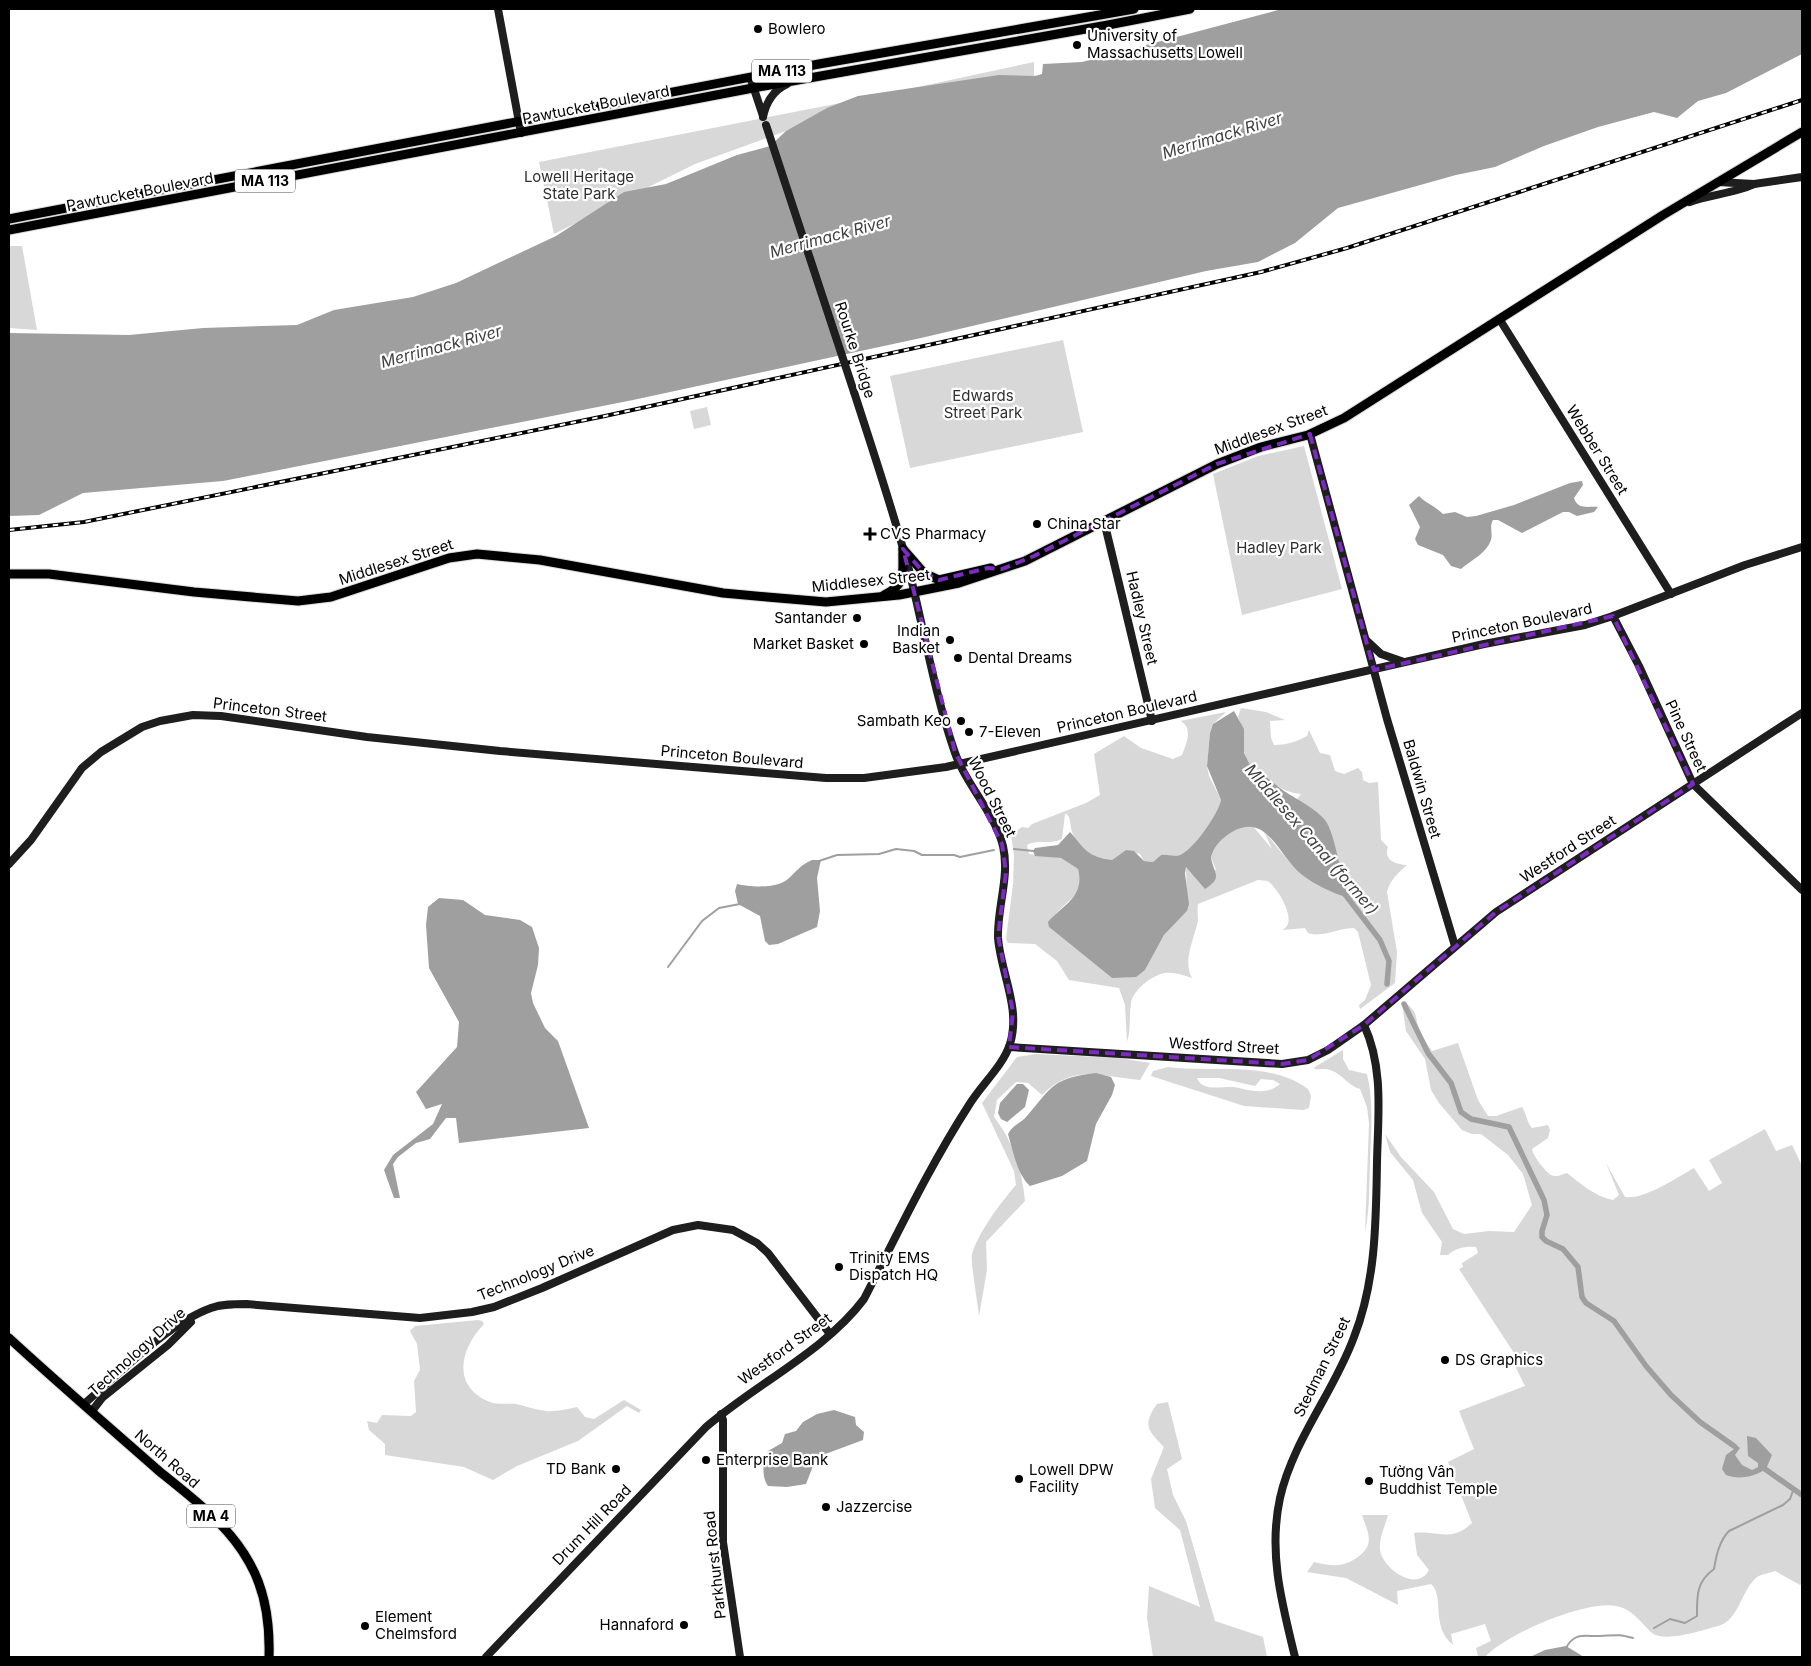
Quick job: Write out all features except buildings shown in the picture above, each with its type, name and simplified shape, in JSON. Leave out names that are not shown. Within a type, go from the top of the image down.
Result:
[{"type":"main road","points":[[498,9],[522,133]]},
{"type":"main road","name":"Pawtucket Boulevard","points":[[9,219],[750,77],[1134,9]]},
{"type":"main road","name":"Pawtucket Boulevard","points":[[9,230],[753,88],[1108,26],[1190,9]]},
{"type":"main road","name":"Rourke Bridge","points":[[750,77],[854,392],[903,549],[914,593]]},
{"type":"main road","points":[[764,117],[767,103],[779,88],[803,79]]},
{"type":"main road","points":[[1718,182],[1802,132]]},
{"type":"main road","name":"Middlesex Street","points":[[9,574],[48,574],[180,590],[298,601],[331,597],[449,558],[477,554],[540,560],[723,593],[826,602],[914,593],[959,583],[1034,556],[1217,464],[1261,447],[1310,434],[1344,418],[1718,182],[1754,184],[1802,177]]},
{"type":"main road","name":"Middlesex Street","points":[[1681,205],[1717,193],[1748,188],[1754,184]]},
{"type":"main road","name":"Webber Street","points":[[1500,320],[1671,594]]},
{"type":"main road","name":"Baldwin Street","points":[[1310,434],[1374,670],[1455,946]]},
{"type":"main road","name":"Hadley Street","points":[[1104,521],[1152,721]]},
{"type":"main road","name":"Princeton Boulevard","points":[[439,745],[826,778],[864,778],[959,764],[1406,662],[1585,625],[1802,547]]},
{"type":"main road","points":[[903,549],[924,573],[939,580],[988,568],[1002,569]]},
{"type":"main road","points":[[877,597],[890,592],[903,578],[903,549]]},
{"type":"main road","name":"Wood Street","points":[[914,593],[938,697],[959,764],[1002,844],[1006,872],[998,936],[1001,959],[1013,1012],[1014,1028],[1010,1047]]},
{"type":"main road","name":"Pine Street","points":[[1613,616],[1639,666],[1693,784],[1802,890]]},
{"type":"main road","points":[[1365,638],[1381,654],[1406,662]]},
{"type":"main road","name":"Westford Street","points":[[721,1414],[850,1318],[864,1299],[942,1150],[970,1104],[1010,1047],[1282,1064],[1308,1060],[1328,1050],[1364,1025],[1455,946],[1504,907],[1802,713]]},
{"type":"main road","name":"Princeton Street","points":[[9,864],[31,840],[82,768],[125,735],[160,721],[193,716],[221,716],[439,745]]},
{"type":"main road","name":"Stedman Street","points":[[1295,1657],[1276,1571],[1276,1530],[1280,1498],[1304,1437],[1354,1338],[1367,1297],[1372,1269],[1376,1219],[1378,1095],[1373,1050],[1364,1025]]},
{"type":"main road","name":"Technology Drive","points":[[84,1404],[143,1352],[174,1328],[211,1308],[229,1304],[420,1318],[472,1312],[494,1307],[542,1288],[673,1230],[707,1225],[740,1233],[768,1252],[830,1334]]},
{"type":"main road","name":"Technology Drive","points":[[92,1411],[102,1398],[168,1345],[200,1314]]},
{"type":"main road","name":"North Road","points":[[9,1338],[199,1504],[234,1538],[250,1563],[265,1605],[269,1657]]},
{"type":"main road","name":"Drum Hill Road","points":[[486,1657],[706,1427],[721,1414]]},
{"type":"main road","name":"Parkhurst Road","points":[[721,1414],[723,1439],[723,1542],[740,1657]]},
{"type":"main road","points":[[706,1427],[713,1425],[720,1427],[723,1439]]},
{"type":"highlighted area","points":[[1310,434],[1374,670],[1613,616],[1693,784],[1496,912],[1364,1025],[1308,1060],[1282,1064],[1009,1047],[1013,1012],[998,936],[1006,872],[1002,844],[955,752],[903,549],[924,573],[939,580],[988,568],[1002,569],[1034,556],[1217,464]]},
{"type":"green space","name":"Lowell Heritage State Park","points":[[1034,62],[1034,78],[808,123],[695,164],[554,234],[539,162],[871,97]]},
{"type":"green space","points":[[9,246],[22,246],[37,330],[9,328]]},
{"type":"green space","name":"Edwards Street Park","points":[[1063,340],[1083,432],[910,468],[890,376]]},
{"type":"green space","points":[[707,407],[711,425],[694,429],[690,411]]},
{"type":"green space","name":"Hadley Park","points":[[1304,446],[1342,589],[1242,615],[1213,474],[1258,456]]},
{"type":"green space","points":[[1241,708],[1266,712],[1285,720],[1270,721],[1271,738],[1274,745],[1287,744],[1299,740],[1307,736],[1309,730],[1320,753],[1330,755],[1335,771],[1344,774],[1358,768],[1362,772],[1363,780],[1369,783],[1378,782],[1381,840],[1388,847],[1387,856],[1389,859],[1395,863],[1407,865],[1392,880],[1387,892],[1397,952],[1395,983],[1360,1009],[1359,1005],[1365,1000],[1371,985],[1358,932],[1354,928],[1325,934],[1308,933],[1305,928],[1283,930],[1288,925],[1289,919],[1283,901],[1268,881],[1258,880],[1198,904],[1198,920],[1188,964],[1192,978],[1175,973],[1165,973],[1154,977],[1139,988],[1131,1003],[1127,1042],[1125,1005],[1119,988],[1069,980],[1057,961],[1035,944],[1008,943],[1006,939],[1013,884],[1014,855],[1011,835],[1022,827],[1028,828],[1032,824],[1086,803],[1100,795],[1094,754],[1124,736],[1141,748],[1173,759],[1182,755],[1188,736],[1187,727],[1180,721],[1226,712],[1213,724],[1210,733],[1207,766],[1209,776],[1221,800],[1205,831],[1186,851],[1178,856],[1161,855],[1153,862],[1144,861],[1140,854],[1126,850],[1112,860],[1099,857],[1083,849],[1078,844],[1072,832],[1067,814],[1065,814],[1062,839],[1053,842],[1035,842],[1027,845],[1029,854],[1061,858],[1078,869],[1080,884],[1078,890],[1052,920],[1049,927],[1112,978],[1145,970],[1164,935],[1187,911],[1186,866],[1191,870],[1216,870],[1211,857],[1217,845],[1238,828],[1252,825],[1272,849],[1263,829],[1290,862],[1310,879],[1334,892],[1349,897],[1336,856],[1317,813],[1297,799],[1301,794],[1281,788],[1248,764],[1238,717]]},
{"type":"green space","points":[[1406,1003],[1416,1015],[1420,1033],[1432,1051],[1458,1043],[1478,1100],[1488,1116],[1496,1116],[1522,1107],[1532,1128],[1548,1125],[1550,1130],[1548,1138],[1532,1149],[1540,1163],[1551,1175],[1557,1176],[1567,1173],[1600,1196],[1613,1200],[1619,1195],[1606,1163],[1625,1197],[1633,1197],[1650,1192],[1694,1168],[1709,1191],[1722,1183],[1709,1160],[1765,1129],[1776,1151],[1792,1145],[1802,1166],[1802,1586],[1775,1571],[1761,1575],[1747,1589],[1735,1612],[1725,1623],[1684,1635],[1666,1637],[1652,1633],[1636,1616],[1622,1608],[1603,1606],[1586,1608],[1567,1613],[1528,1629],[1510,1638],[1485,1657],[1478,1657],[1476,1648],[1491,1641],[1485,1624],[1451,1634],[1453,1645],[1442,1629],[1437,1596],[1431,1584],[1397,1591],[1398,1605],[1346,1578],[1307,1572],[1314,1562],[1337,1565],[1347,1563],[1358,1557],[1366,1549],[1369,1541],[1362,1515],[1388,1515],[1380,1541],[1382,1557],[1401,1576],[1409,1579],[1424,1577],[1429,1570],[1417,1555],[1414,1533],[1457,1533],[1472,1523],[1448,1462],[1474,1449],[1459,1411],[1525,1386],[1514,1364],[1514,1353],[1459,1269],[1463,1267],[1462,1263],[1478,1253],[1476,1247],[1461,1248],[1448,1255],[1440,1255],[1442,1242],[1422,1213],[1413,1180],[1390,1152],[1385,1134],[1401,1157],[1434,1192],[1453,1229],[1464,1234],[1489,1231],[1514,1232],[1532,1205],[1523,1174],[1508,1155],[1481,1134],[1472,1134],[1462,1130],[1439,1103],[1431,1090],[1425,1059],[1406,1031],[1402,1004]]},
{"type":"green space","points":[[1343,1050],[1343,1059],[1349,1070],[1367,1074],[1371,1095],[1369,1197],[1365,1232],[1369,1124],[1367,1107],[1360,1089],[1335,1072],[1326,1069],[1314,1069]]},
{"type":"green space","points":[[1036,1054],[1119,1058],[1150,1063],[1140,1080],[1089,1074],[1077,1075],[1054,1085],[1042,1095],[1028,1083],[1016,1082],[997,1100],[994,1117],[1001,1126],[1016,1156],[1022,1178],[1025,1201],[986,1242],[987,1270],[979,1316],[972,1254],[985,1227],[1016,1185],[1014,1171],[982,1103],[1017,1057]]},
{"type":"green space","points":[[1168,1067],[1240,1069],[1276,1074],[1293,1080],[1308,1089],[1311,1096],[1309,1108],[1303,1110],[1244,1106],[1151,1076],[1153,1071]],"holes":[[[1197,1078],[1219,1078],[1255,1086],[1261,1079],[1273,1080],[1280,1084],[1270,1090],[1255,1091],[1234,1087],[1204,1086]]]},
{"type":"green space","points":[[478,1320],[484,1324],[469,1344],[463,1366],[469,1387],[490,1402],[516,1404],[546,1411],[558,1411],[577,1407],[585,1417],[594,1419],[624,1400],[641,1410],[639,1413],[627,1406],[578,1441],[517,1466],[493,1480],[464,1467],[385,1455],[385,1444],[369,1430],[367,1421],[377,1423],[382,1415],[411,1416],[416,1412],[414,1381],[420,1370],[417,1344],[410,1331],[415,1326]]},
{"type":"green space","points":[[1168,1402],[1182,1459],[1167,1469],[1173,1495],[1186,1521],[1215,1621],[1263,1637],[1267,1657],[1153,1657],[1147,1618],[1149,1586],[1200,1607],[1180,1530],[1155,1508],[1151,1479],[1164,1447],[1151,1432],[1148,1423],[1152,1411],[1157,1404]]},
{"type":"water","name":"Merrimack River","points":[[1282,9],[1802,9],[1802,54],[1726,93],[1698,101],[1677,118],[1654,112],[1598,127],[1544,146],[1495,167],[1456,175],[1338,208],[1295,243],[1258,262],[1206,271],[921,338],[633,400],[223,481],[83,493],[39,515],[9,516],[9,333],[129,335],[203,328],[297,325],[334,310],[413,297],[456,283],[556,236],[624,192],[666,184],[737,155],[770,146],[786,131],[827,108],[858,96],[999,75],[1035,76],[1042,74],[1043,64],[1082,62]]},
{"type":"water","points":[[1582,481],[1583,485],[1574,498],[1580,506],[1598,507],[1594,512],[1577,516],[1569,512],[1563,512],[1522,533],[1498,520],[1493,520],[1489,545],[1482,553],[1461,569],[1451,566],[1443,555],[1418,545],[1415,539],[1420,527],[1409,505],[1419,496],[1443,514],[1455,512],[1467,517],[1514,505],[1570,483]]},
{"type":"water","points":[[1234,711],[1244,729],[1244,753],[1252,769],[1311,808],[1325,820],[1332,836],[1349,898],[1336,894],[1306,878],[1263,831],[1254,827],[1244,827],[1232,832],[1222,840],[1213,853],[1211,857],[1216,878],[1211,885],[1205,889],[1186,867],[1185,874],[1189,904],[1187,911],[1164,935],[1145,970],[1136,977],[1112,978],[1049,927],[1048,922],[1072,899],[1079,887],[1078,869],[1061,858],[1035,856],[1033,851],[1035,848],[1058,845],[1070,832],[1087,851],[1112,860],[1126,850],[1134,851],[1144,861],[1153,862],[1161,855],[1178,856],[1186,851],[1205,831],[1219,806],[1221,800],[1207,766],[1210,733],[1213,724]]},
{"type":"water","points":[[812,860],[821,860],[817,878],[820,911],[817,927],[778,944],[769,945],[765,941],[760,916],[738,904],[735,891],[737,884],[770,886],[777,884],[788,879],[802,866]]},
{"type":"water","points":[[439,898],[463,900],[485,915],[520,920],[532,927],[539,948],[538,965],[531,993],[533,1003],[545,1028],[558,1041],[589,1128],[459,1143],[456,1118],[446,1118],[430,1139],[416,1143],[398,1157],[393,1164],[400,1198],[394,1198],[384,1170],[393,1155],[433,1124],[442,1104],[426,1109],[416,1092],[457,1047],[459,1022],[429,968],[426,925],[428,907]]},
{"type":"water","points":[[1096,1073],[1111,1077],[1115,1085],[1112,1095],[1096,1124],[1087,1161],[1062,1176],[1030,1186],[1019,1169],[1008,1134],[1012,1128],[1027,1116],[1049,1090],[1056,1085],[1071,1077]]},
{"type":"water","points":[[1017,1084],[1023,1084],[1029,1090],[1025,1107],[1007,1122],[1001,1119],[998,1113],[1000,1103]]},
{"type":"water","points":[[834,1410],[855,1417],[856,1425],[864,1432],[863,1440],[820,1456],[813,1466],[806,1484],[787,1487],[768,1486],[764,1478],[764,1468],[768,1451],[782,1443],[785,1434],[796,1431],[803,1422],[817,1414]]},
{"type":"water","points":[[1747,1436],[1756,1438],[1772,1455],[1766,1469],[1746,1477],[1726,1475],[1722,1469],[1726,1455],[1734,1449],[1734,1443],[1740,1448],[1735,1455],[1742,1465],[1752,1470],[1758,1467],[1758,1463],[1748,1456]]},
{"type":"water","points":[[1566,1646],[1584,1657],[1530,1657],[1545,1650]]},
{"type":"waterway","points":[[819,861],[837,855],[879,854],[896,849],[914,851],[922,855],[954,855],[960,857],[994,850]]},
{"type":"waterway","points":[[1014,849],[1034,851]]},
{"type":"waterway","name":"MIddlesex Canal (former)","points":[[1344,893],[1380,940],[1389,961],[1387,984]]},
{"type":"waterway","points":[[668,967],[702,921],[719,908],[740,904]]},
{"type":"waterway","name":"MIddlesex Canal (former)","points":[[1404,1004],[1428,1053],[1451,1083],[1461,1112],[1471,1119],[1509,1127],[1544,1200],[1547,1215],[1542,1237],[1563,1249],[1578,1267],[1582,1297],[1586,1303],[1614,1321],[1646,1366],[1671,1395],[1700,1422],[1734,1446]]},
{"type":"waterway","points":[[1765,1469],[1802,1495]]},
{"type":"waterway","points":[[1654,1628],[1670,1619],[1685,1623],[1697,1616],[1701,1584],[1714,1569],[1719,1549],[1729,1531],[1783,1505],[1790,1499],[1794,1488]]},
{"type":"waterway","points":[[1566,1648],[1573,1639],[1581,1636],[1617,1635],[1633,1638]]},
{"type":"railway","points":[[9,530],[84,522],[605,416],[1261,272],[1347,248],[1802,100]]},
{"type":"place","name":"Bowlero","points":[[758,29]]},
{"type":"place","name":"University of Massachusetts Lowell","points":[[1077,45]]},
{"type":"place","name":"China Star","points":[[1037,524]]},
{"type":"place","name":"CVS Pharmacy","points":[[870,534]]},
{"type":"place","name":"Santander","points":[[857,618]]},
{"type":"place","name":"Indian Basket","points":[[950,640]]},
{"type":"place","name":"Market Basket","points":[[864,644]]},
{"type":"place","name":"Dental Dreams","points":[[958,658]]},
{"type":"place","name":"Sambath Keo","points":[[961,721]]},
{"type":"place","name":"7-Eleven","points":[[969,732]]},
{"type":"place","name":"Trinity EMS Dispatch HQ","points":[[839,1267]]},
{"type":"place","name":"DS Graphics","points":[[1445,1360]]},
{"type":"place","name":"Enterprise Bank","points":[[706,1460]]},
{"type":"place","name":"TD Bank","points":[[616,1469]]},
{"type":"place","name":"Lowell DPW Facility","points":[[1019,1479]]},
{"type":"place","name":"Tường Vân Buddhist Temple","points":[[1369,1481]]},
{"type":"place","name":"Jazzercise","points":[[826,1507]]},
{"type":"place","name":"Hannaford","points":[[684,1625]]},
{"type":"place","name":"Element Chelmsford","points":[[365,1626]]}]
